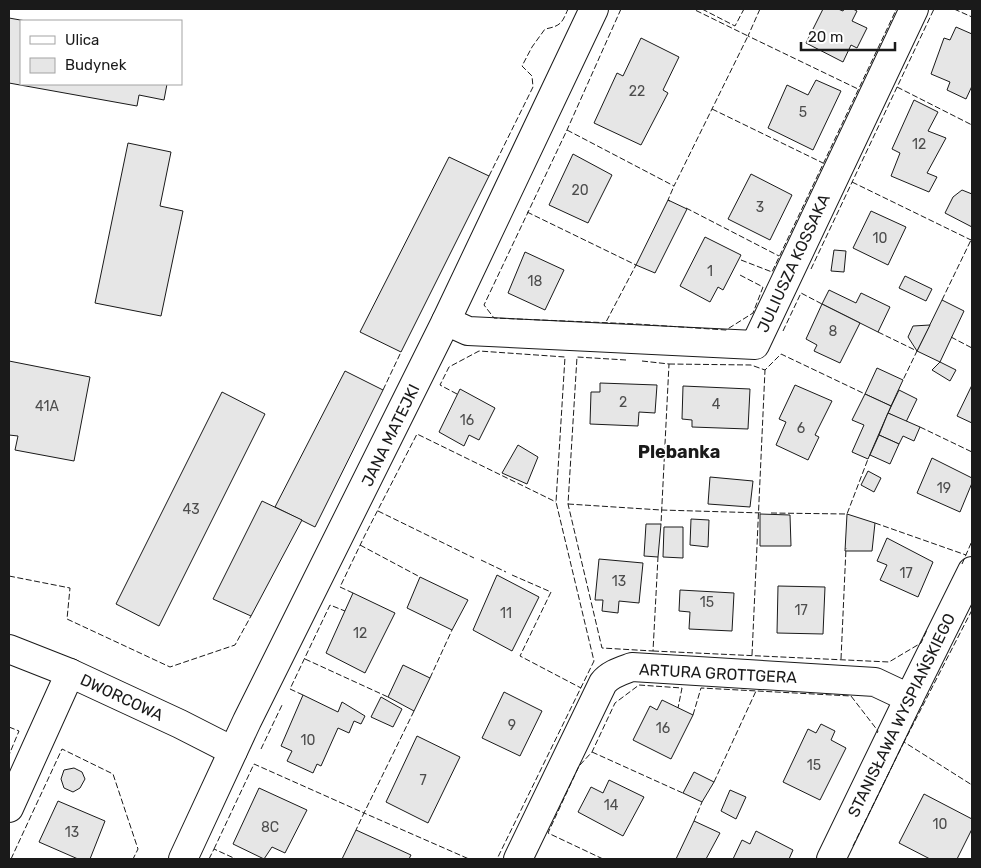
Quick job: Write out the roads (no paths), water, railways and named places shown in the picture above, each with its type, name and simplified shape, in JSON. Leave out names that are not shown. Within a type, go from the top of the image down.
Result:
[{"type":"street","name":"JANA MATEJKI","points":[[184,859],[233,751],[446,321],[594,9]]},
{"type":"street","name":"JULIUSZA KOSSAKA","points":[[446,321],[468,332],[755,345],[914,9]]},
{"type":"street","name":"STANISŁAWA WYSPIAŃSKIEGO","points":[[831,859],[972,571]]},
{"type":"street","name":"DWORCOWA","points":[[9,649],[70,673],[233,751]]},
{"type":"street","name":"ARTURA GROTTGERA","points":[[518,859],[605,680],[617,672],[632,667],[875,682],[909,698]]},
{"type":"street","points":[[9,808],[70,673]]},
{"type":"district","name":"Plebanka","points":[[679,452]]}]
